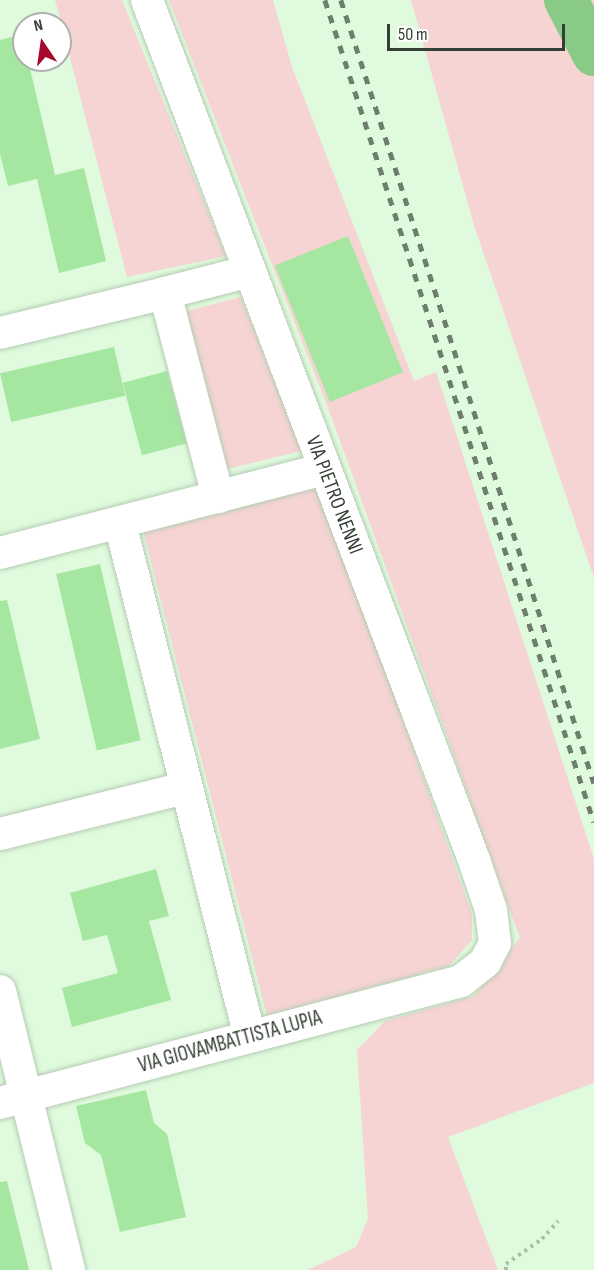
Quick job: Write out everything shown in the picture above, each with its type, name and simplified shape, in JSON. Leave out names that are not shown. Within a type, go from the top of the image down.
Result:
[{"type":"street","name":"VIA PIETRO NENNI","points":[[147,0],[491,910],[495,943],[485,962],[461,981]]},
{"type":"street","points":[[0,333],[250,271]]},
{"type":"street","points":[[165,293],[218,497]]},
{"type":"street","points":[[0,553],[324,469]]},
{"type":"street","points":[[120,523],[185,788],[250,1037]]},
{"type":"street","points":[[0,834],[185,788]]},
{"type":"street","name":"VIA GIOVAMBATTISTA LUPIA","points":[[13,1099],[461,981]]},
{"type":"street","points":[[0,991],[13,1099],[69,1270]]},
{"type":"path","points":[[506,1270],[506,1264],[542,1239],[558,1221]]},
{"type":"shaded area","points":[[55,0],[122,0],[226,256],[127,277],[72,65],[72,12],[58,12]]},
{"type":"shaded area","points":[[169,0],[273,0],[292,67],[414,381],[436,372],[594,859],[594,1083],[448,1137],[498,1270],[308,1270],[356,1247],[368,1219],[357,1050],[385,1021],[474,996],[520,938],[331,416]]},
{"type":"shaded area","points":[[411,0],[594,0],[594,578],[474,225]]},
{"type":"shaded area","points":[[241,297],[302,451],[227,469],[186,311]]},
{"type":"shaded area","points":[[318,482],[472,914],[472,940],[449,966],[267,1016],[143,530]]},
{"type":"building","points":[[12,37],[12,72],[31,72],[55,175],[84,168],[106,261],[59,273],[37,179],[8,186],[0,154],[0,40]]},
{"type":"building","points":[[348,236],[403,372],[330,402],[275,266]]},
{"type":"building","points":[[114,347],[125,396],[11,422],[0,373]]},
{"type":"building","points":[[167,371],[186,443],[142,455],[123,383]]},
{"type":"building","points":[[100,564],[141,740],[97,750],[56,574]]},
{"type":"building","points":[[7,600],[40,739],[0,749],[0,601]]},
{"type":"building","points":[[156,869],[169,916],[149,921],[171,1000],[72,1027],[62,988],[118,973],[107,935],[83,941],[70,893]]},
{"type":"building","points":[[146,1090],[154,1123],[167,1134],[186,1217],[120,1232],[101,1155],[85,1143],[76,1106]]},
{"type":"building","points":[[7,1181],[29,1270],[0,1270],[0,1182]]},
{"type":"waterway","points":[[566,0],[594,54]]},
{"type":"railway","points":[[325,0],[594,822]]},
{"type":"railway","points":[[341,0],[594,783]]}]
